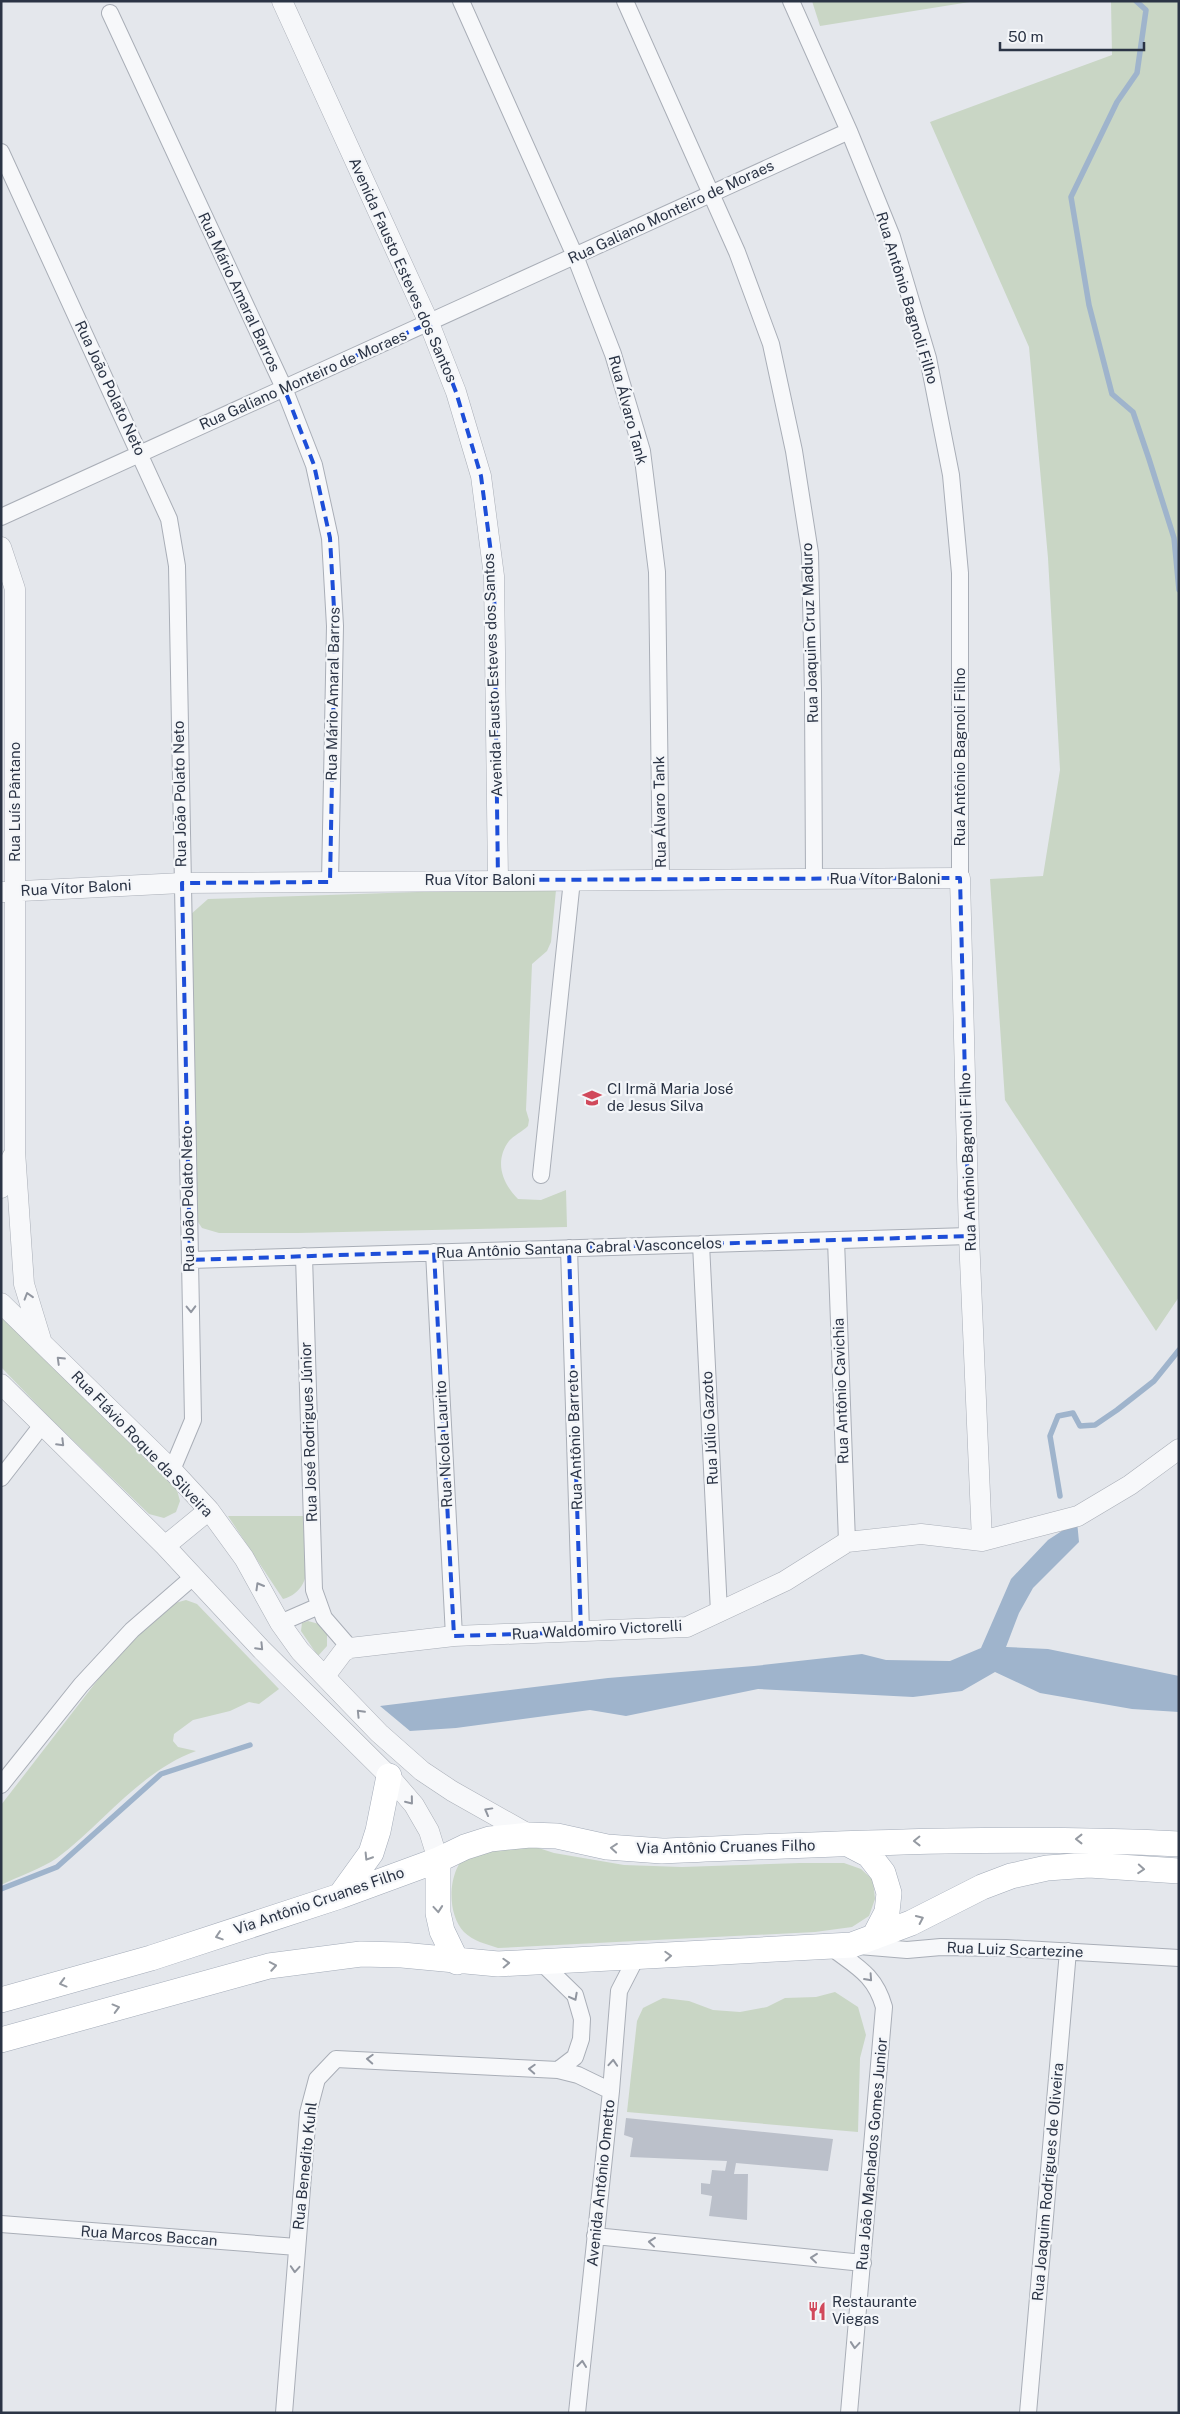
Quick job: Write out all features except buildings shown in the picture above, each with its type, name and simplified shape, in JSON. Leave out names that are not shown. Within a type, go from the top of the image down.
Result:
[{"type":"main road","points":[[340,1896],[371,1853],[378,1831],[389,1776]]},
{"type":"main road","name":"Via Antônio Cruanes Filho","points":[[1,2000],[151,1958],[340,1896],[438,1860],[490,1838],[530,1835],[557,1836],[607,1847],[662,1851],[848,1844],[1096,1839],[1179,1844]]},
{"type":"main road","points":[[848,1844],[869,1855],[882,1873],[889,1893],[887,1912],[853,1943]]},
{"type":"main road","points":[[438,1860],[438,1913],[442,1931],[457,1962]]},
{"type":"main road","points":[[1,2040],[269,1966],[361,1954],[402,1955],[457,1962],[498,1964],[636,1958],[853,1943],[911,1923],[1011,1876],[1046,1868],[1089,1865],[1179,1871]]},
{"type":"street","name":"Avenida Fausto Esteves dos Santos","points":[[282,1],[429,323],[456,392],[481,476],[494,576],[498,880]]},
{"type":"street","name":"Rua Álvaro Tank","points":[[461,1],[575,256],[613,354],[642,451],[657,572],[661,879]]},
{"type":"street","name":"Rua Joaquim Cruz Maduro","points":[[624,1],[737,252],[770,344],[794,451],[810,553],[814,879]]},
{"type":"street","name":"Rua Antônio Bagnoli Filho","points":[[791,1],[849,130],[892,237],[928,358],[952,474],[960,573],[960,878],[969,1236],[982,1542]]},
{"type":"street","name":"Rua Mário Amaral Barros","points":[[110,13],[284,388],[314,465],[330,538],[335,626],[330,882]]},
{"type":"street","name":"Rua Galiano Monteiro de Moraes","points":[[1,517],[849,130]]},
{"type":"street","name":"Rua João Polato Neto","points":[[1,152],[169,519],[177,566],[193,1420],[172,1470]]},
{"type":"street","name":"Rua Luís Pântano","points":[[1,547],[15,588],[8,713],[8,892],[15,1151],[24,1284],[42,1343]]},
{"type":"street","name":"Rua Vítor Baloni","points":[[8,892],[182,883],[960,878]]},
{"type":"street","points":[[542,1176],[572,880]]},
{"type":"street","name":"Rua Luís Pântano","points":[[1,1188],[15,1151]]},
{"type":"street","name":"Rua Antônio Santana Cabral Vasconcelos","points":[[190,1260],[969,1236]]},
{"type":"street","name":"Rua Antônio Cavichia","points":[[836,1240],[847,1542]]},
{"type":"street","name":"Rua Júlio Gazoto","points":[[702,1244],[719,1612]]},
{"type":"street","name":"Rua Antônio Barreto","points":[[568,1248],[581,1632]]},
{"type":"street","name":"Rua Nícola Laurito","points":[[434,1252],[454,1636]]},
{"type":"street","name":"Rua José Rodrigues Júnior","points":[[304,1256],[314,1590],[318,1606],[324,1618],[350,1648]]},
{"type":"street","name":"Rua Flávio Roque da Silveira","points":[[1,1303],[172,1470],[209,1510],[244,1558],[280,1623],[300,1650],[379,1733],[422,1771],[452,1791],[530,1835]]},
{"type":"street","points":[[1,1384],[165,1546],[261,1649],[389,1776],[414,1804],[429,1831],[438,1860]]},
{"type":"street","points":[[1,1478],[42,1425]]},
{"type":"street","points":[[982,1542],[1078,1516],[1130,1485],[1179,1449]]},
{"type":"street","points":[[165,1546],[209,1510]]},
{"type":"street","name":"Rua Waldomiro Victorelli","points":[[350,1648],[454,1636],[687,1627],[785,1581],[847,1542],[920,1534],[982,1542]]},
{"type":"street","points":[[1,1785],[81,1685],[132,1630],[193,1578]]},
{"type":"street","points":[[280,1623],[318,1606]]},
{"type":"street","points":[[325,1676],[343,1652],[350,1648]]},
{"type":"street","name":"Rua Luiz Scartezine","points":[[853,1943],[907,1950],[970,1947],[1179,1958]]},
{"type":"street","name":"Rua João Machados Gomes Junior","points":[[849,2413],[884,2007],[879,1989],[864,1972],[853,1943]]},
{"type":"street","name":"Rua Joaquim Rodrigues de Oliveira","points":[[1028,2413],[1068,1951]]},
{"type":"street","name":"Avenida Antônio Ometto","points":[[577,2413],[611,2091],[619,1992],[636,1958]]},
{"type":"street","points":[[541,1962],[575,1995],[582,2019],[581,2039],[575,2057],[558,2070]]},
{"type":"street","name":"Rua Benedito Kuhl","points":[[284,2413],[308,2113],[317,2079],[336,2059],[558,2070],[578,2075],[611,2091]]},
{"type":"street","name":"Rua Marcos Baccan","points":[[1,2224],[297,2247]]},
{"type":"street","points":[[595,2236],[863,2263]]},
{"type":"highlighted area","points":[[429,323],[456,392],[481,476],[494,576],[498,880],[960,878],[969,1236],[569,1248],[581,1632],[454,1636],[434,1252],[190,1260],[182,883],[330,882],[335,626],[330,538],[314,465],[284,388]]},
{"type":"green space","points":[[812,1],[976,1],[820,26]]},
{"type":"green space","points":[[1111,1],[1179,1],[1179,1297],[1156,1331],[1005,1100],[990,879],[1043,876],[1060,770],[1048,558],[1029,347],[930,122],[1112,55]]},
{"type":"green space","points":[[507,889],[556,890],[551,942],[547,951],[532,964],[526,1110],[529,1120],[528,1126],[511,1139],[504,1149],[501,1164],[502,1172],[512,1193],[518,1199],[541,1200],[566,1190],[567,1227],[298,1233],[219,1233],[202,1228],[192,1213],[190,915],[208,899]]},
{"type":"green space","points":[[1,1316],[177,1490],[180,1501],[176,1512],[164,1518],[149,1514],[50,1418],[1,1367]]},
{"type":"green space","points":[[228,1516],[303,1516],[308,1564],[302,1586],[294,1594],[283,1599]]},
{"type":"green space","points":[[186,1600],[197,1604],[279,1689],[259,1704],[249,1702],[230,1711],[193,1720],[174,1734],[173,1741],[178,1747],[196,1751],[176,1760],[139,1785],[57,1858],[1,1885],[1,1805],[120,1651],[175,1603]]},
{"type":"green space","points":[[308,1621],[319,1624],[327,1633],[327,1646],[318,1656],[301,1631],[302,1623]]},
{"type":"green space","points":[[517,1841],[554,1853],[624,1865],[682,1867],[844,1863],[861,1869],[873,1880],[875,1899],[869,1916],[852,1927],[815,1932],[498,1948],[471,1938],[458,1923],[452,1902],[454,1878],[463,1858],[471,1851]]},
{"type":"green space","points":[[835,1992],[858,2007],[866,2035],[860,2058],[858,2132],[627,2112],[637,2021],[643,2008],[663,1998],[689,2001],[713,2010],[740,2012],[767,2007],[785,1998],[816,1997]]},
{"type":"water","points":[[1077,1521],[1079,1542],[1033,1588],[1019,1613],[1006,1647],[1048,1649],[1179,1676],[1179,1712],[1132,1709],[1040,1693],[995,1672],[962,1691],[913,1697],[758,1689],[626,1716],[590,1710],[456,1728],[410,1731],[380,1706],[608,1678],[754,1666],[862,1654],[886,1660],[950,1661],[981,1648],[1011,1579],[1048,1540]]},
{"type":"waterway","points":[[1136,1],[1146,10],[1137,73],[1117,102],[1071,197],[1089,305],[1112,394],[1133,412],[1174,538],[1179,590]]},
{"type":"waterway","points":[[1060,1496],[1050,1436],[1058,1416],[1073,1413],[1080,1426],[1095,1425],[1154,1381],[1179,1350]]},
{"type":"waterway","points":[[1,1889],[57,1867],[161,1774],[250,1745]]},
{"type":"place","name":"CI Irmã Maria José de Jesus Silva","points":[[592,1098]]},
{"type":"place","name":"Restaurante Viegas","points":[[817,2311]]}]
